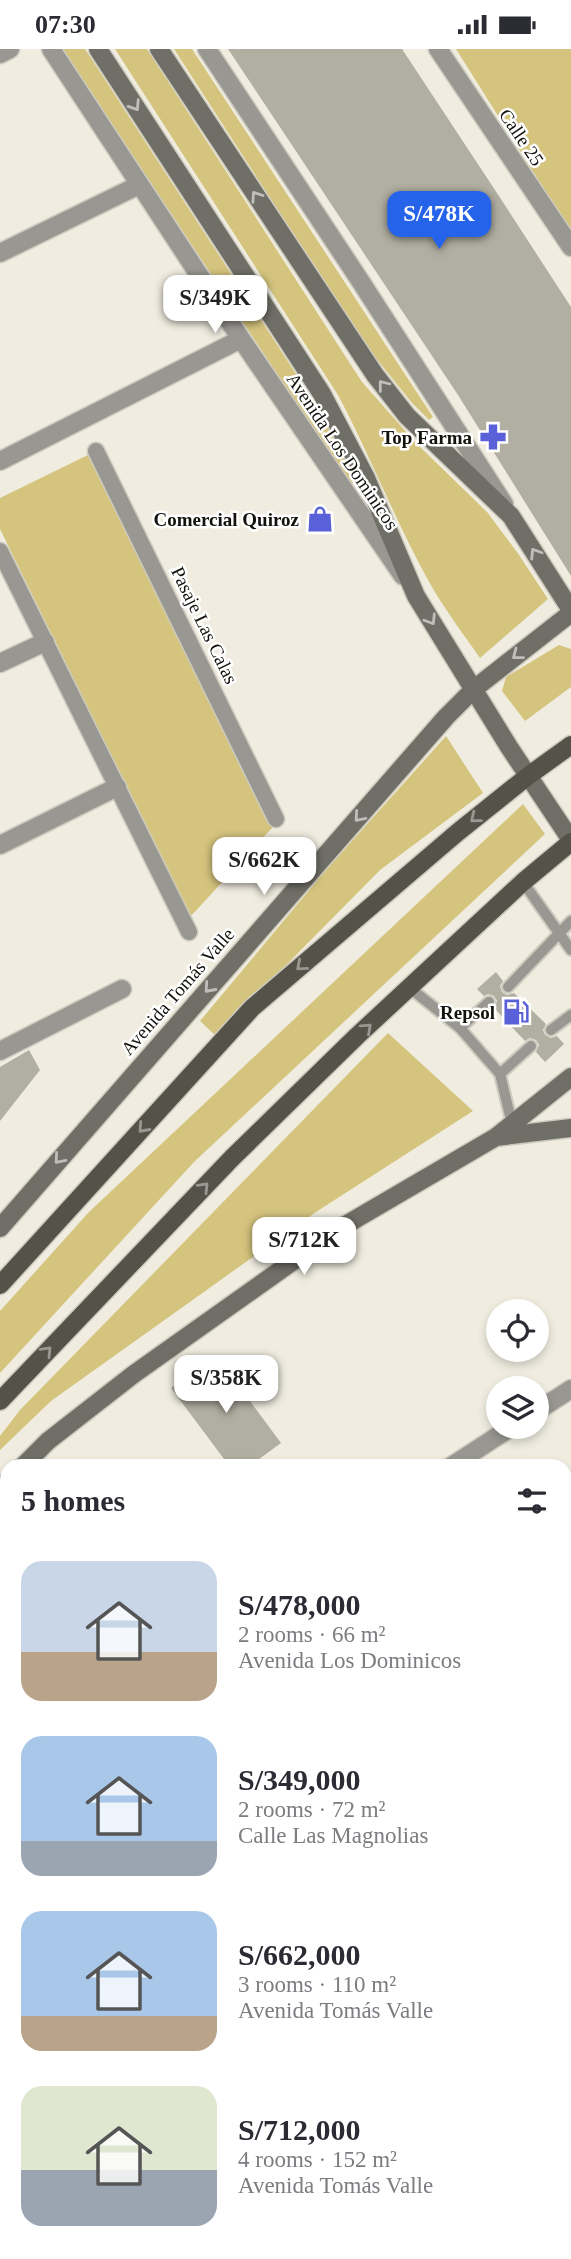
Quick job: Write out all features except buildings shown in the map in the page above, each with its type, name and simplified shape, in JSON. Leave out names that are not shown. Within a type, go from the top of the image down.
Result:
[{"type":"main road","name":"Avenida Los Dominicos","points":[[98,49],[321,394],[366,478],[416,596],[571,841]]},
{"type":"main road","points":[[159,49],[375,375],[407,416],[512,516],[571,612]]},
{"type":"main road","name":"Avenida Tomás Valle","points":[[0,1228],[184,1015],[474,689],[571,612]]},
{"type":"main road","points":[[0,1285],[252,1008],[458,832],[571,745]]},
{"type":"main road","points":[[0,1401],[232,1157],[523,882],[571,841]]},
{"type":"main road","points":[[30,1459],[48,1441],[134,1374],[337,1230],[496,1137],[571,1077]]},
{"type":"main road","points":[[496,1137],[571,1128]]},
{"type":"street","points":[[0,54],[10,49]]},
{"type":"street","name":"Avenida Los Dominicos","points":[[51,49],[241,339],[416,596]]},
{"type":"street","points":[[207,49],[512,516]]},
{"type":"street","name":"Calle 25","points":[[438,49],[571,247]]},
{"type":"street","points":[[0,253],[139,185]]},
{"type":"street","points":[[0,461],[241,339]]},
{"type":"street","name":"Pasaje Las Calas","points":[[96,451],[276,818]]},
{"type":"street","points":[[0,551],[189,932]]},
{"type":"street","points":[[0,663],[46,642]]},
{"type":"street","points":[[0,845],[117,787]]},
{"type":"street","points":[[0,1051],[122,989]]},
{"type":"street","points":[[549,1403],[571,1389]]},
{"type":"street","points":[[462,1459],[493,1439]]},
{"type":"lane","points":[[523,882],[571,950]]},
{"type":"lane","points":[[508,987],[571,921]]},
{"type":"lane","points":[[410,988],[460,1028],[500,1074],[512,1124]]},
{"type":"lane","points":[[460,1028],[489,1002]]},
{"type":"lane","points":[[551,1030],[571,1015]]},
{"type":"lane","points":[[500,1074],[531,1046]]},
{"type":"shaded area","points":[[62,49],[85,49],[320,411],[356,483],[350,484]]},
{"type":"shaded area","points":[[115,49],[147,49],[362,382],[416,443],[487,512],[548,599],[480,658],[427,578],[338,395]]},
{"type":"shaded area","points":[[174,49],[192,49],[433,417],[429,420],[363,342]]},
{"type":"shaded area","points":[[456,49],[571,49],[571,232]]},
{"type":"shaded area","points":[[90,454],[273,827],[190,917],[0,529],[0,498]]},
{"type":"shaded area","points":[[559,645],[571,649],[571,687],[525,721],[502,691],[506,677]]},
{"type":"shaded area","points":[[446,736],[483,793],[380,870],[216,1036],[200,1021],[326,870]]},
{"type":"shaded area","points":[[523,804],[545,834],[194,1162],[0,1373],[0,1311],[89,1212]]},
{"type":"shaded area","points":[[388,1033],[473,1111],[316,1212],[51,1401],[0,1450],[0,1436],[20,1410]]},
{"type":"place","name":"Top Farma","points":[[493,437]]},
{"type":"place","name":"Comercial Quiroz","points":[[320,519]]},
{"type":"place","name":"Repsol","points":[[516,1012]]}]
